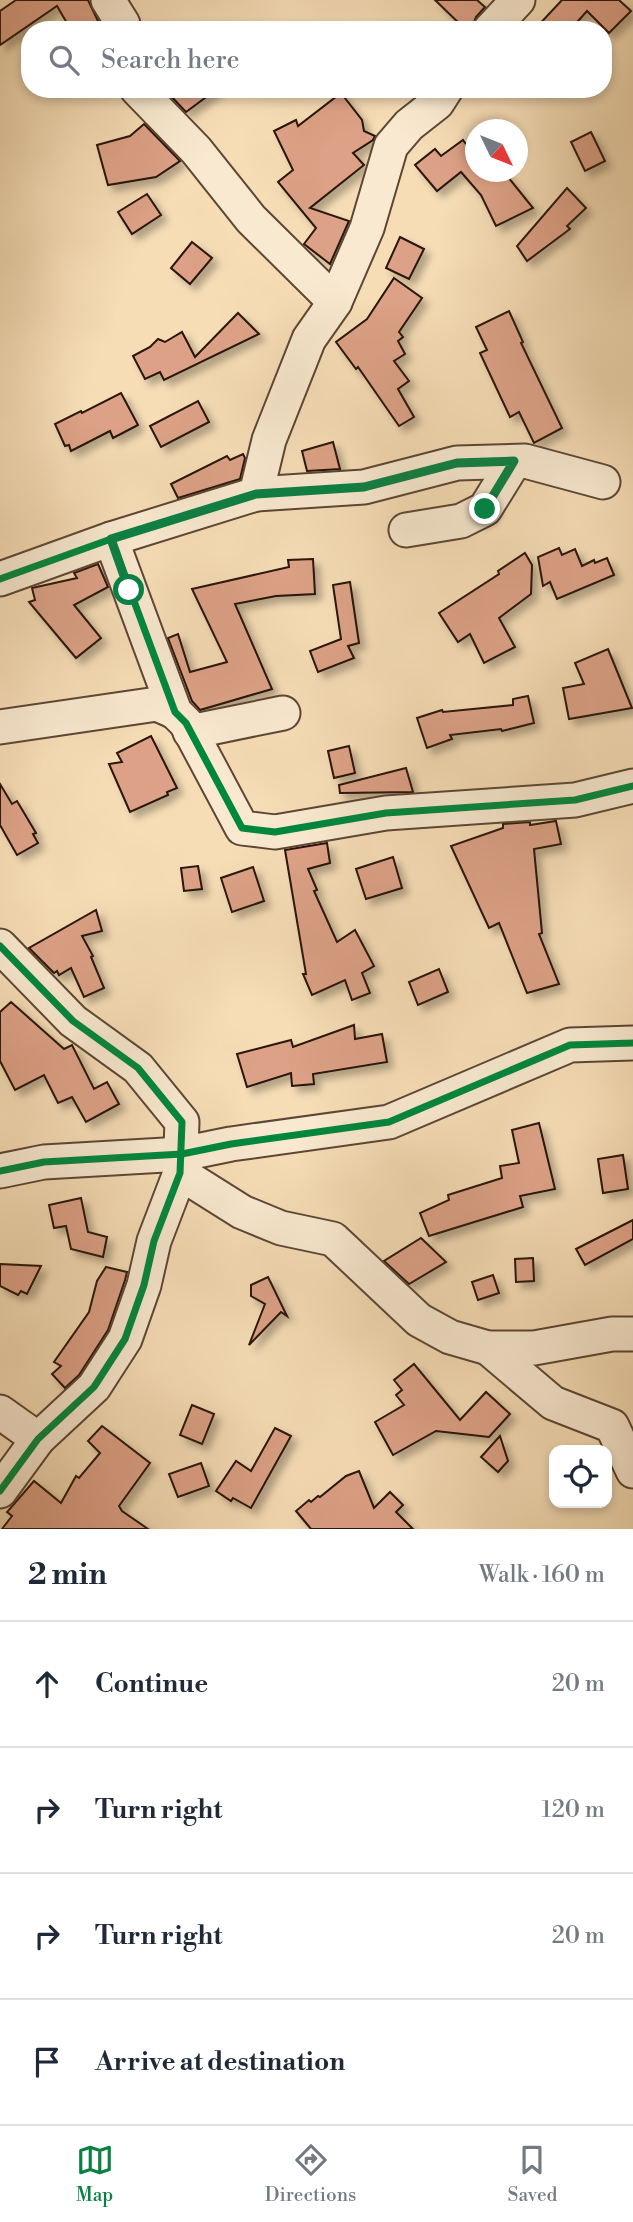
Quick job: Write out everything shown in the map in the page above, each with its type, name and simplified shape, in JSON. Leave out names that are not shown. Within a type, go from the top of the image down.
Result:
[{"type":"street","points":[[108,0],[121,21]]},
{"type":"street","points":[[498,21],[518,0]]},
{"type":"street","points":[[145,98],[196,150],[251,219],[335,302]]},
{"type":"street","points":[[256,494],[269,440],[309,339],[335,302],[367,228],[391,146],[409,125],[440,98]]},
{"type":"street","points":[[406,530],[461,521],[485,509],[514,461]]},
{"type":"street","points":[[0,579],[111,539],[256,494],[364,487],[457,463],[514,461],[525,461],[603,482]]},
{"type":"street","points":[[111,539],[182,722],[242,828],[275,832],[386,813],[575,800],[633,786]]},
{"type":"street","points":[[0,727],[157,704],[182,722],[283,713]]},
{"type":"street","points":[[0,946],[73,1021],[138,1068],[182,1122],[181,1163],[125,1339],[94,1387],[38,1439],[0,1491]]},
{"type":"street","points":[[0,1171],[44,1162],[181,1163],[231,1144],[389,1122],[570,1045],[622,1043],[633,1016]]},
{"type":"street","points":[[181,1163],[242,1212],[281,1228],[333,1239],[419,1320],[450,1337],[488,1349],[534,1348],[612,1334],[633,1334]]},
{"type":"street","points":[[488,1349],[553,1404],[612,1426],[633,1471]]},
{"type":"street","points":[[0,1412],[38,1439]]},
{"type":"building","points":[[16,0],[88,0],[98,21],[66,21],[57,6],[35,21],[21,21],[21,31],[0,45],[0,11]]},
{"type":"building","points":[[435,0],[477,0],[485,7],[474,21],[457,21]]},
{"type":"building","points":[[562,0],[619,0],[631,11],[612,30],[612,21],[597,21],[587,11],[578,21],[542,21]]},
{"type":"building","points":[[173,98],[205,98],[186,112]]},
{"type":"building","points":[[334,98],[345,98],[362,120],[364,131],[375,136],[353,153],[364,165],[310,208],[349,221],[330,264],[304,244],[316,228],[278,182],[293,170],[274,131],[296,120],[298,126]]},
{"type":"building","points":[[144,124],[180,161],[156,177],[108,185],[97,145],[130,136]]},
{"type":"building","points":[[591,132],[605,161],[585,171],[571,142]]},
{"type":"building","points":[[463,140],[465,143],[465,177],[461,172],[437,191],[415,165],[435,149],[441,156]]},
{"type":"building","points":[[470,182],[512,182],[533,208],[496,226],[481,195]]},
{"type":"building","points":[[567,188],[586,208],[567,226],[570,229],[527,261],[517,246]]},
{"type":"building","points":[[147,194],[161,215],[132,234],[118,212]]},
{"type":"building","points":[[400,237],[424,249],[409,279],[386,268]]},
{"type":"building","points":[[192,242],[212,258],[190,284],[171,268]]},
{"type":"building","points":[[394,278],[422,298],[399,332],[403,337],[398,341],[405,354],[394,361],[409,381],[398,389],[414,417],[399,426],[358,367],[356,369],[336,342],[367,319]]},
{"type":"building","points":[[509,311],[523,342],[521,343],[562,428],[534,443],[519,412],[510,417],[480,353],[487,350],[476,327]]},
{"type":"building","points":[[238,313],[259,334],[164,380],[160,372],[145,379],[133,356],[150,347],[158,339],[165,342],[182,332],[195,357]]},
{"type":"building","points":[[121,393],[138,425],[113,438],[110,431],[71,451],[69,445],[65,446],[55,424]]},
{"type":"building","points":[[198,401],[209,422],[161,447],[150,426]]},
{"type":"building","points":[[333,442],[340,469],[307,471],[302,451]]},
{"type":"building","points":[[243,454],[245,458],[240,479],[178,498],[171,484],[227,456],[230,460]]},
{"type":"building","points":[[559,548],[562,555],[575,549],[582,566],[607,558],[614,575],[557,599],[550,582],[543,586],[538,557]]},
{"type":"building","points":[[525,553],[532,565],[531,594],[499,618],[515,647],[484,663],[470,634],[458,642],[439,613],[499,574],[498,571]]},
{"type":"building","points":[[313,559],[315,594],[276,596],[235,604],[272,689],[200,710],[192,701],[168,638],[178,634],[190,672],[227,662],[192,589],[289,567],[288,560]]},
{"type":"building","points":[[98,564],[108,587],[74,605],[101,638],[76,658],[29,602],[35,600],[32,588],[77,578],[74,573]]},
{"type":"building","points":[[350,582],[359,643],[348,646],[354,658],[318,672],[310,651],[341,639],[333,585]]},
{"type":"building","points":[[608,649],[632,708],[569,719],[563,688],[584,684],[575,663]]},
{"type":"building","points":[[528,696],[534,723],[502,731],[450,735],[452,739],[427,748],[417,718],[442,710],[513,705],[513,699]]},
{"type":"building","points":[[151,736],[177,788],[167,792],[168,795],[130,812],[109,764],[122,762],[117,753]]},
{"type":"building","points":[[349,746],[355,773],[334,778],[328,751]]},
{"type":"building","points":[[406,768],[413,792],[340,793],[339,785]]},
{"type":"building","points":[[0,784],[12,804],[17,801],[36,833],[33,834],[38,843],[17,855],[0,825]]},
{"type":"building","points":[[556,821],[561,844],[534,849],[542,933],[539,934],[559,984],[527,993],[499,923],[489,928],[451,846],[503,828],[503,824],[530,822],[530,825]]},
{"type":"building","points":[[327,843],[330,863],[308,869],[317,890],[314,891],[337,942],[355,930],[374,966],[362,973],[370,993],[352,1000],[345,980],[312,995],[303,974],[306,974],[285,850]]},
{"type":"building","points":[[393,857],[402,888],[366,899],[356,869]]},
{"type":"building","points":[[198,866],[202,889],[184,891],[181,868]]},
{"type":"building","points":[[253,867],[264,901],[232,912],[221,878]]},
{"type":"building","points":[[96,910],[102,931],[82,936],[93,956],[91,957],[104,988],[84,997],[71,968],[59,975],[57,971],[54,973],[29,948]]},
{"type":"building","points":[[439,969],[448,992],[418,1005],[409,982]]},
{"type":"building","points":[[11,1002],[64,1049],[72,1045],[94,1089],[107,1082],[119,1104],[86,1122],[72,1097],[58,1103],[44,1075],[15,1090],[0,1061],[0,1012]]},
{"type":"building","points":[[354,1025],[355,1039],[382,1034],[387,1062],[313,1074],[314,1084],[292,1086],[291,1073],[247,1087],[237,1054],[291,1040],[293,1047]]},
{"type":"building","points":[[539,1123],[555,1189],[520,1196],[523,1207],[429,1236],[420,1213],[449,1200],[448,1195],[502,1178],[500,1166],[519,1163],[512,1130]]},
{"type":"building","points":[[623,1155],[628,1189],[603,1193],[598,1159]]},
{"type":"building","points":[[81,1198],[88,1232],[107,1237],[103,1257],[71,1249],[66,1226],[54,1228],[49,1205]]},
{"type":"building","points":[[633,1220],[633,1239],[585,1265],[576,1249]]},
{"type":"building","points":[[421,1238],[446,1262],[409,1284],[384,1261]]},
{"type":"building","points":[[533,1258],[534,1281],[516,1282],[515,1259]]},
{"type":"building","points":[[0,1264],[41,1266],[27,1294],[21,1291],[18,1295],[0,1286]]},
{"type":"building","points":[[106,1267],[127,1272],[125,1280],[108,1330],[79,1375],[65,1388],[52,1374],[61,1366],[54,1362],[89,1312],[97,1281]]},
{"type":"building","points":[[493,1275],[499,1293],[478,1300],[472,1282]]},
{"type":"building","points":[[268,1277],[287,1316],[281,1312],[249,1345],[265,1304],[251,1296],[251,1285]]},
{"type":"building","points":[[414,1364],[460,1420],[486,1392],[510,1414],[489,1437],[436,1431],[393,1455],[375,1422],[404,1405],[396,1395],[402,1390],[394,1380]]},
{"type":"building","points":[[192,1405],[214,1414],[202,1444],[180,1435]]},
{"type":"building","points":[[102,1426],[150,1463],[119,1506],[148,1529],[2,1529],[12,1516],[7,1512],[34,1481],[61,1503],[76,1476],[79,1478],[100,1453],[88,1441]]},
{"type":"building","points":[[275,1428],[291,1436],[251,1508],[233,1498],[231,1501],[216,1491],[236,1461],[251,1471]]},
{"type":"building","points":[[500,1436],[508,1461],[498,1472],[481,1457]]},
{"type":"building","points":[[201,1463],[209,1486],[178,1497],[169,1474]]},
{"type":"building","points":[[359,1471],[374,1508],[390,1492],[403,1505],[396,1512],[413,1529],[311,1529],[296,1511],[309,1500],[311,1502],[320,1497],[346,1476]]},
{"type":"cycle path","points":[[0,579],[111,539],[175,712],[186,723],[242,828],[275,832],[386,813],[575,800],[633,786]]},
{"type":"cycle path","points":[[0,946],[73,1021],[138,1068],[182,1122],[180,1173],[154,1241],[144,1285],[125,1339],[94,1387],[38,1439],[0,1491]]},
{"type":"cycle path","points":[[0,1171],[44,1162],[182,1154],[231,1144],[389,1122],[570,1045],[633,1043]]},
{"type":"route","points":[[129,590],[111,539],[256,494],[364,487],[457,463],[514,461],[485,509]]}]
